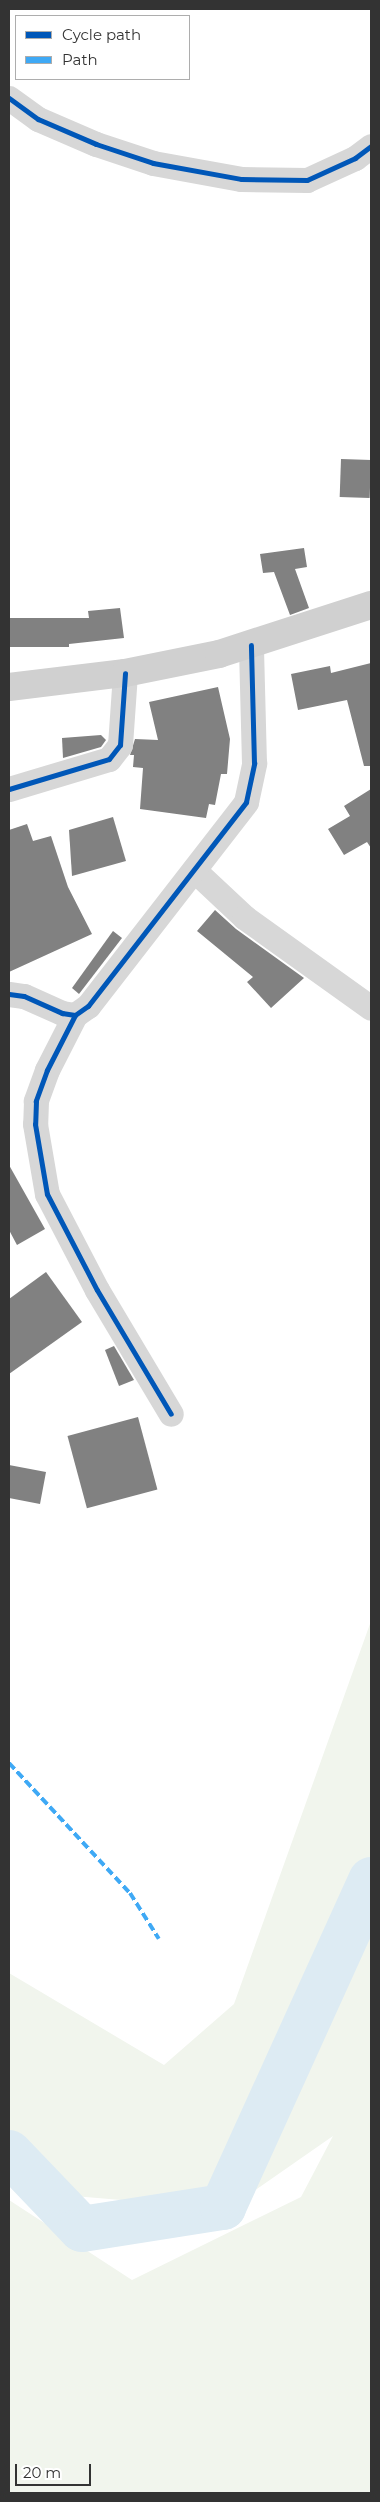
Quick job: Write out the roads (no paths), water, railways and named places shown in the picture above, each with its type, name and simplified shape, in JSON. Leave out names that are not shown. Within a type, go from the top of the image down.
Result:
[{"type":"street","points":[[9,98],[38,119],[96,144],[153,162],[241,179],[307,180],[355,158],[371,146]]},
{"type":"street","points":[[9,687],[125,673],[251,645],[371,605]]},
{"type":"street","points":[[171,1414],[97,1290],[47,1194],[35,1124],[36,1101],[47,1070],[75,1015],[88,1006],[246,802],[254,763],[251,645]]},
{"type":"street","points":[[9,789],[110,759],[120,745],[125,673]]},
{"type":"street","points":[[194,870],[244,917],[371,1008]]},
{"type":"street","points":[[9,994],[75,1015]]},
{"type":"waterway","points":[[9,2153],[82,2229],[223,2207],[371,1880]]}]
